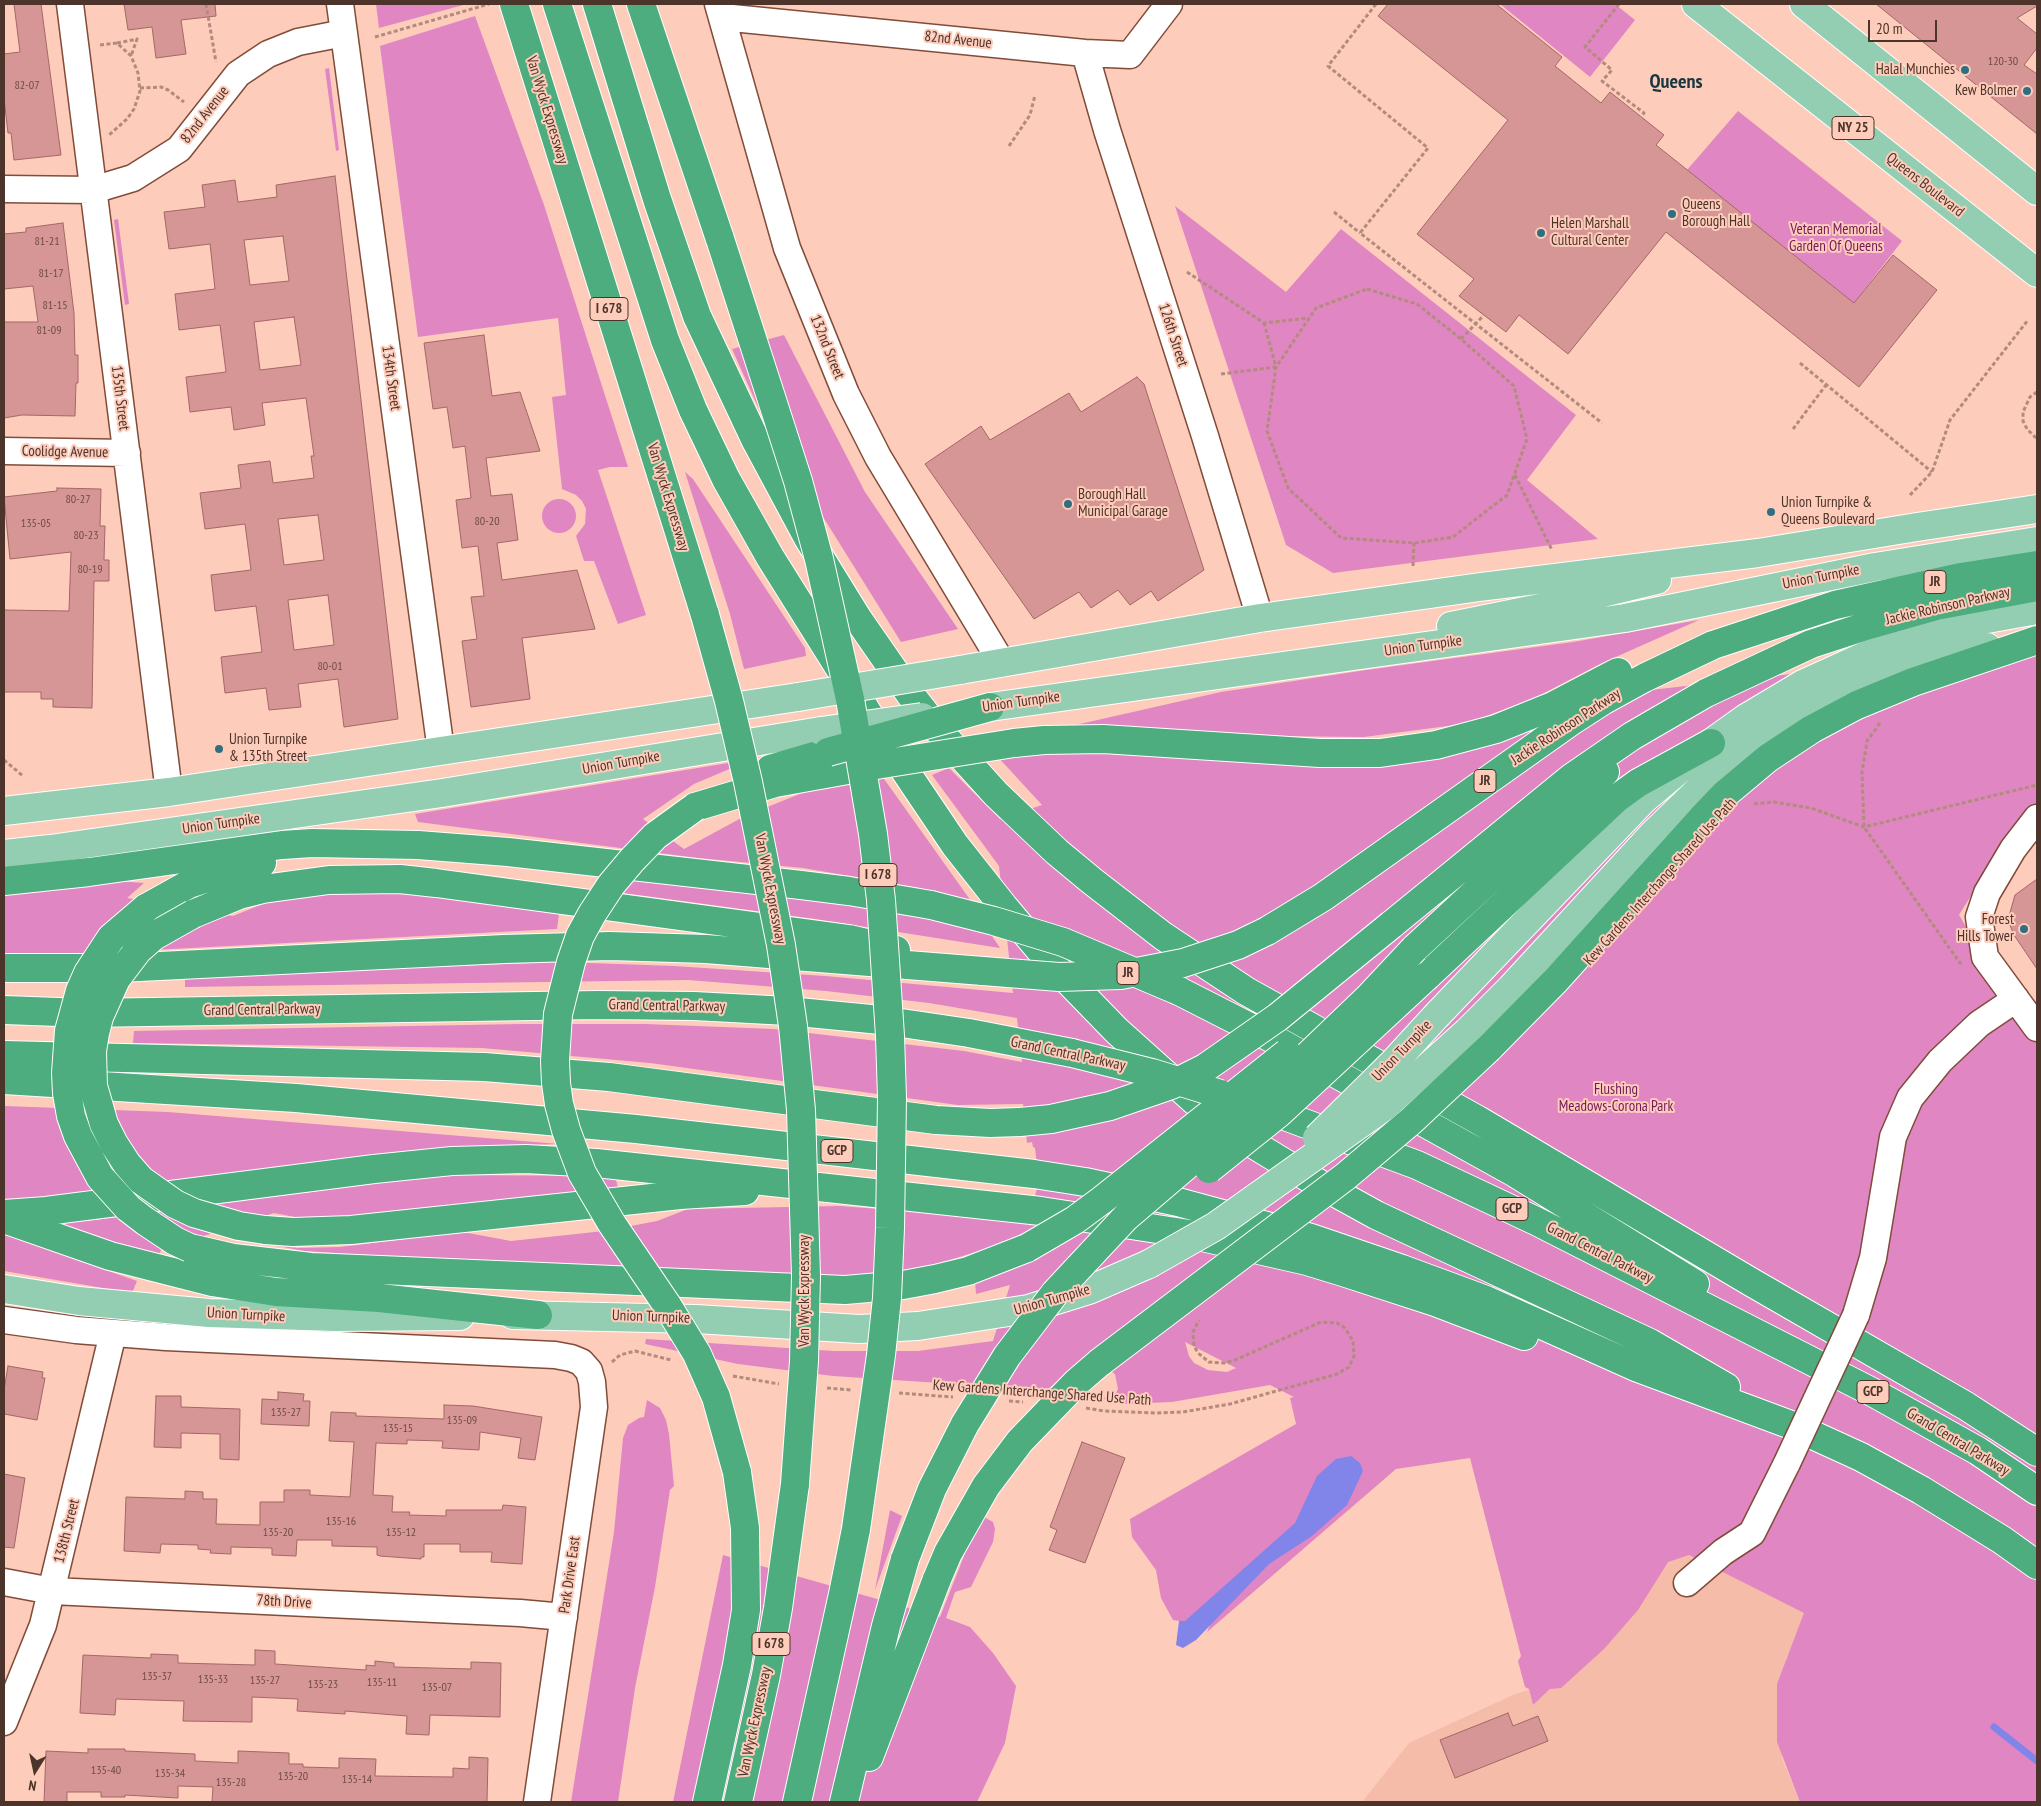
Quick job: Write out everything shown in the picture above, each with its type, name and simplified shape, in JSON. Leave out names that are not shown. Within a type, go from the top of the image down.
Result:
[{"type":"highway","name":"Van Wyck Expressway","points":[[514,4],[705,615],[729,701],[782,946],[793,1026],[801,1110],[806,1276],[804,1361],[795,1484],[778,1608],[766,1675],[738,1802]]},
{"type":"highway","points":[[557,4],[665,340],[693,410],[726,479],[770,557],[934,815],[982,880],[1051,963],[1117,1031],[1168,1078],[1216,1119],[1247,1141],[1376,1215],[1650,1343],[1791,1425]]},
{"type":"highway","points":[[597,4],[657,199],[697,316],[752,433],[808,538],[858,619],[939,732],[996,794],[1057,852],[1106,892],[1163,936],[1246,991],[1478,1120],[1751,1282],[1966,1406],[2037,1452]]},
{"type":"highway","name":"I 678","points":[[641,4],[775,409],[819,559],[850,699],[873,834],[881,900],[890,1036],[892,1107],[890,1228],[881,1355],[856,1529],[797,1802]]},
{"type":"highway","name":"Jackie Robinson Parkway","points":[[983,970],[1059,977],[1121,974],[1153,970],[1202,957],[1238,944],[1267,932],[1323,897],[1503,768],[1604,700],[1644,678],[1713,645],[1835,606],[1961,576],[2037,564]]},
{"type":"highway","name":"Jackie Robinson Parkway","points":[[1668,714],[1744,674],[1811,644],[1897,616],[1936,606],[2037,587]]},
{"type":"highway","points":[[852,1802],[937,1579],[961,1530],[995,1473],[1020,1441],[1077,1382],[1114,1351],[1346,1176],[1410,1121],[1488,1048],[1556,980],[1725,794],[1768,758],[1812,729],[1857,705],[1920,679],[2037,639]]},
{"type":"highway","points":[[695,807],[775,783],[1014,743],[1054,739],[1103,739],[1320,753],[1380,753],[1436,745],[1496,729],[1553,706],[1613,674],[1713,645]]},
{"type":"highway","points":[[707,1802],[737,1665],[746,1610],[747,1556],[737,1472],[716,1397],[696,1354],[667,1305],[612,1224],[582,1173],[566,1130],[556,1083],[555,1061],[558,1014],[568,970],[580,936],[592,914],[611,885],[632,860],[655,836],[695,807],[735,782],[796,760],[825,741],[990,707]]},
{"type":"highway","points":[[4,1055],[484,1067],[609,1077],[936,1120],[990,1123],[1051,1119],[1110,1106],[1155,1091],[1205,1068],[1252,1036],[1571,778],[1624,741],[1668,714]]},
{"type":"highway","points":[[844,1802],[882,1642],[905,1559],[932,1489],[970,1416],[1027,1327],[1078,1267],[1126,1217],[1235,1124],[1332,1033],[1414,949],[1668,714]]},
{"type":"highway","points":[[1078,1267],[1244,1143],[1279,1113],[1616,799],[1638,783],[1711,743]]},
{"type":"highway","points":[[4,881],[89,872],[282,845],[312,843],[418,845],[508,852],[849,891],[931,905],[994,921],[1063,942],[1179,991],[1279,1042],[1515,1173],[1683,1276],[1793,1352]]},
{"type":"highway","points":[[379,844],[274,860],[239,868],[189,884],[146,908],[111,938],[80,990],[69,1031],[66,1073],[71,1116],[78,1136],[100,1177],[128,1208],[175,1241],[190,1248],[254,1261],[311,1267],[845,1290],[903,1285],[935,1279],[968,1271],[1027,1248],[1075,1220],[1242,1089],[1361,988],[1414,949]]},
{"type":"highway","points":[[849,1189],[748,1191],[680,1195],[322,1232],[265,1230],[239,1226],[194,1213],[175,1204],[141,1180],[127,1164],[110,1138],[93,1086],[92,1051],[95,1034],[99,1017],[116,979],[126,964],[154,936],[193,914],[238,895],[271,887],[329,880],[400,879],[849,939],[983,970]]},
{"type":"highway","points":[[4,968],[119,968],[522,948],[610,946],[706,949],[983,970]]},
{"type":"highway","name":"Grand Central Parkway","points":[[4,1010],[86,1013],[625,1005],[694,1006],[788,1011],[882,1020],[969,1033],[1072,1053],[1152,1073],[1220,1094],[1372,1147],[1449,1179],[1536,1221],[1793,1352],[1951,1435],[2037,1491]]},
{"type":"highway","name":"GCP","points":[[4,1080],[220,1092],[551,1120],[972,1166],[1086,1182],[1224,1214],[1354,1252],[1486,1300],[1638,1368],[1791,1425],[1861,1457],[1914,1486],[2037,1565]]},
{"type":"highway","points":[[4,1214],[46,1211],[384,1168],[489,1160],[596,1162],[1060,1213],[1227,1242],[1306,1261],[1435,1302],[1570,1355],[1638,1368]]},
{"type":"highway","points":[[4,1219],[81,1247],[175,1273],[244,1287],[310,1295],[379,1298],[538,1315]]},
{"type":"main road","name":"Queens Boulevard","points":[[1696,4],[2037,273]]},
{"type":"main road","points":[[1804,4],[2037,191]]},
{"type":"main road","points":[[4,810],[169,792],[798,697],[1260,618],[1480,587],[1758,553],[1917,526],[2037,509]]},
{"type":"main road","name":"Union Turnpike","points":[[990,707],[1625,618],[1875,567],[2037,541]]},
{"type":"main road","points":[[1325,659],[1412,633],[1577,599],[1758,553]]},
{"type":"main road","name":"Union Turnpike","points":[[1267,1189],[1393,1063],[1643,800],[1711,743],[1774,701],[1834,668],[1937,630],[2037,610]]},
{"type":"main road","name":"Union Turnpike","points":[[4,1289],[122,1306],[234,1315],[327,1317],[538,1315],[696,1319],[859,1329],[918,1326],[1028,1309],[1089,1290],[1149,1264],[1216,1226],[1385,1106],[1467,1032],[1511,988],[1653,834],[1712,777],[1742,754],[1807,712],[1871,681],[1943,656],[2037,639]]},
{"type":"main road","name":"Union Turnpike","points":[[4,854],[825,741]]},
{"type":"street","name":"135th Street","points":[[70,4],[169,792]]},
{"type":"street","name":"134th Street","points":[[340,4],[441,751]]},
{"type":"street","name":"82nd Avenue","points":[[720,10],[1085,53],[1130,54],[1169,4]]},
{"type":"street","name":"132nd Street","points":[[720,10],[787,248],[846,394],[878,457],[1002,663]]},
{"type":"street","name":"82nd Avenue","points":[[4,189],[93,190],[133,178],[180,149],[238,74],[268,54],[298,42],[344,33]]},
{"type":"street","name":"126th Street","points":[[1085,53],[1107,130],[1205,436],[1260,618]]},
{"type":"street","name":"Coolidge Avenue","points":[[4,452],[127,453]]},
{"type":"street","points":[[2037,818],[2013,849],[1987,893],[1979,917],[1985,957],[2037,1028]]},
{"type":"street","points":[[1687,1583],[1723,1552],[1752,1533],[1856,1315],[1874,1258],[1893,1137],[1910,1098],[1940,1061],[1979,1024],[2016,1000]]},
{"type":"street","name":"Union Turnpike","points":[[4,1320],[113,1333],[537,1354],[571,1358]]},
{"type":"street","name":"138th Street","points":[[4,1722],[43,1625],[113,1333]]},
{"type":"street","name":"Park Drive East","points":[[537,1802],[594,1407],[594,1392],[589,1371],[581,1362],[571,1358]]},
{"type":"street","name":"78th Drive","points":[[4,1582],[52,1591],[520,1613],[564,1617]]},
{"type":"path","points":[[206,4],[216,68]]},
{"type":"path","points":[[375,37],[490,4]]},
{"type":"path","points":[[1360,233],[1428,148],[1328,66],[1376,4]]},
{"type":"path","points":[[1619,4],[1585,47],[1612,70],[1602,81],[1644,113],[1641,117]]},
{"type":"path","points":[[96,46],[137,39],[132,56]]},
{"type":"path","points":[[107,137],[115,132],[134,109],[140,88],[138,73],[132,56],[117,43]]},
{"type":"path","points":[[140,88],[161,87],[188,105]]},
{"type":"path","points":[[1009,146],[1030,115],[1035,95]]},
{"type":"path","points":[[1334,212],[1602,423]]},
{"type":"path","points":[[1186,272],[1264,323],[1309,318]]},
{"type":"path","points":[[1221,374],[1276,367],[1316,308],[1366,289],[1416,304],[1461,339],[1514,386],[1527,439],[1507,495],[1453,537],[1414,543],[1341,538],[1288,488],[1267,431],[1276,367],[1264,323]]},
{"type":"path","points":[[1461,339],[1474,323],[1484,315]]},
{"type":"path","points":[[1910,495],[1932,472],[1950,420],[2028,320]]},
{"type":"path","points":[[1800,363],[1932,472]]},
{"type":"path","points":[[1793,429],[1826,385]]},
{"type":"path","points":[[2037,392],[2030,397],[2023,412],[2027,430],[2037,439]]},
{"type":"path","points":[[1514,474],[1552,550]]},
{"type":"path","points":[[1413,566],[1414,543]]},
{"type":"path","points":[[1881,721],[1867,741],[1862,772],[1864,827],[1960,963],[1985,957]]},
{"type":"path","points":[[4,760],[24,776]]},
{"type":"path","points":[[1745,805],[1774,802],[1811,808],[1864,827],[2037,785]]},
{"type":"path","name":"Kew Gardens Interchange Shared Use Path","points":[[1085,1407],[1104,1411],[1149,1413],[1204,1409],[1260,1397],[1325,1379],[1344,1372],[1352,1362],[1354,1349],[1349,1334],[1337,1323],[1329,1322],[1313,1325],[1230,1362],[1217,1364],[1210,1362],[1198,1353],[1192,1339],[1196,1326],[1205,1313]]},
{"type":"path","points":[[609,1366],[620,1355],[627,1352],[641,1352],[673,1360]]},
{"type":"path","points":[[732,1376],[786,1384]]},
{"type":"path","points":[[822,1388],[861,1391]]},
{"type":"path","name":"Kew Gardens Interchange Shared Use Path","points":[[890,1393],[958,1397]]},
{"type":"path","name":"Kew Gardens Interchange Shared Use Path","points":[[1007,1401],[1026,1402]]},
{"type":"shaded area","points":[[1351,1456],[1360,1463],[1363,1471],[1347,1505],[1312,1536],[1269,1564],[1196,1640],[1183,1648],[1176,1645],[1179,1621],[1185,1621],[1295,1523],[1317,1476],[1336,1459]]},
{"type":"shaded area","points":[[1661,1541],[1807,1614],[1786,1659],[1782,1759],[1800,1802],[1362,1802],[1409,1743],[1515,1694],[1529,1690],[1533,1705],[1606,1639]]},
{"type":"green space","points":[[376,4],[467,4],[379,28]]},
{"type":"green space","points":[[1500,4],[1615,4],[1635,20],[1590,77]]},
{"type":"green space","points":[[475,16],[544,205],[628,467],[610,467],[598,470],[646,615],[618,624],[594,561],[584,561],[576,536],[585,524],[586,509],[576,495],[562,489],[552,397],[566,395],[558,318],[418,337],[380,46]]},
{"type":"green space","points":[[329,68],[339,150],[336,151],[325,69]]},
{"type":"green space","name":"Veteran Memorial Garden Of Queens","points":[[1738,111],[1902,241],[1854,303],[1687,170]]},
{"type":"green space","points":[[1175,206],[1286,292],[1341,229],[1576,415],[1527,480],[1598,539],[1333,573],[1286,545]]},
{"type":"green space","points":[[118,219],[129,304],[125,305],[114,220]]},
{"type":"green space","points":[[784,335],[865,492],[958,629],[901,642],[767,427],[732,349]]},
{"type":"green space","points":[[685,472],[693,479],[805,648],[806,656],[744,669],[730,614]]},
{"type":"green space","points":[[559,499],[571,504],[576,516],[571,528],[559,533],[547,528],[542,516],[547,504]]},
{"type":"green space","points":[[1699,620],[1600,664],[1529,701],[1463,724],[1364,737],[1263,736],[1124,726],[1071,726],[1221,692],[1573,642]]},
{"type":"green space","name":"Flushing Meadows-Corona Park","points":[[2037,646],[2037,805],[2002,846],[1959,915],[2037,1044],[2037,1802],[1800,1802],[1777,1742],[1777,1684],[1804,1613],[1689,1555],[1668,1562],[1638,1610],[1604,1649],[1561,1688],[1550,1689],[1533,1705],[1529,1689],[1525,1687],[1518,1661],[1521,1656],[1470,1458],[1396,1469],[1207,1632],[1228,1584],[1185,1622],[1173,1620],[1161,1598],[1156,1570],[1132,1537],[1130,1519],[1296,1424],[1290,1398],[1294,1397],[1270,1385],[1172,1402],[1124,1404],[1110,1402],[1103,1398],[1114,1397],[1118,1389],[1115,1374],[1088,1355],[1047,1390],[833,1376],[738,1364],[645,1344],[646,1339],[834,1351],[918,1351],[993,1341],[1010,1285],[976,1294],[975,1281],[1019,1252],[992,1247],[927,1267],[839,1278],[363,1255],[304,1251],[278,1246],[298,1248],[340,1247],[463,1232],[511,1241],[604,1231],[657,1221],[688,1209],[840,1206],[984,1217],[1027,1223],[1039,1182],[1035,1148],[1032,1142],[1027,1143],[1023,1104],[958,1105],[650,1063],[482,1048],[133,1043],[134,1031],[521,1024],[645,1024],[774,1029],[964,1051],[1022,1062],[1017,1018],[929,1003],[826,991],[688,980],[185,987],[185,976],[561,962],[674,966],[825,976],[1013,993],[999,866],[932,775],[949,768],[1000,819],[1042,805],[997,756],[1056,751],[1126,754],[1448,740],[1642,691]],"holes":[[[1185,1342],[1236,1368],[1227,1372],[1208,1370],[1194,1363],[1189,1356]]]},
{"type":"green space","points":[[753,759],[694,784],[643,819],[684,849],[745,816],[807,791],[882,776],[971,901],[919,888],[803,868],[698,858],[418,822],[415,814]]},
{"type":"green space","points":[[607,877],[708,886],[828,900],[932,917],[988,930],[1000,948],[815,919],[601,890]]},
{"type":"green space","points":[[116,881],[144,883],[127,898],[233,916],[265,903],[335,892],[425,895],[559,914],[557,929],[37,956],[4,953],[4,890]]},
{"type":"green space","points":[[4,1106],[168,1112],[559,1144],[462,1147],[38,1201],[4,1200]]},
{"type":"green space","points":[[442,1175],[615,1176],[618,1188],[363,1215],[300,1218],[274,1213],[161,1250],[158,1257],[85,1236],[63,1255],[137,1281],[132,1293],[4,1271],[4,1226],[87,1221]]},
{"type":"green space","points":[[647,1400],[660,1408],[666,1420],[674,1486],[670,1490],[655,1587],[635,1688],[618,1802],[571,1802],[614,1532],[623,1438],[628,1425],[644,1417]]},
{"type":"green space","points":[[890,1510],[902,1516],[875,1590]]},
{"type":"green space","points":[[984,1517],[993,1522],[995,1529],[993,1542],[971,1587],[955,1592],[946,1618],[970,1627],[993,1653],[1016,1686],[1005,1743],[977,1802],[673,1802],[723,1555],[940,1617],[977,1523]]},
{"type":"building","points":[[14,4],[41,4],[61,155],[14,160],[11,133],[8,133],[4,99],[4,54],[20,52]]},
{"type":"building","points":[[124,4],[215,4],[216,16],[181,20],[186,54],[156,58],[152,27],[128,30]]},
{"type":"building","name":"Queens Borough Hall","points":[[1388,4],[1496,4],[1562,57],[1555,66],[1601,103],[1610,92],[1664,135],[1656,145],[1854,303],[1893,255],[1937,290],[1859,387],[1666,232],[1568,354],[1519,315],[1506,332],[1459,296],[1474,279],[1417,234],[1508,120],[1378,16]]},
{"type":"building","points":[[1876,4],[2037,4],[2037,6],[2017,18],[2037,34],[2037,48],[2024,65],[2037,74],[2037,134]]},
{"type":"building","points":[[335,176],[398,719],[344,727],[338,679],[298,684],[301,707],[269,710],[266,688],[225,693],[221,657],[262,652],[256,606],[215,611],[211,575],[251,570],[245,524],[205,529],[200,493],[241,488],[238,465],[270,461],[273,483],[314,478],[311,456],[314,456],[306,398],[262,403],[265,425],[234,430],[231,407],[190,412],[186,377],[226,372],[220,325],[179,330],[175,294],[215,289],[210,244],[169,249],[164,212],[205,207],[202,185],[235,180],[238,202],[277,197],[276,185]],"holes":[[[283,236],[289,281],[250,285],[244,240]],[[294,317],[301,365],[260,370],[254,322]],[[318,515],[324,560],[284,565],[278,519]],[[328,595],[334,645],[294,650],[288,600]]]},
{"type":"building","points":[[63,223],[74,313],[75,355],[78,355],[75,416],[22,415],[4,418],[4,322],[38,322],[33,286],[4,289],[4,234],[26,232],[26,228]]},
{"type":"building","points":[[484,335],[492,396],[520,392],[540,451],[486,458],[491,496],[512,494],[518,540],[497,543],[502,580],[577,570],[595,629],[522,638],[530,699],[471,707],[462,641],[477,639],[471,597],[484,596],[478,546],[462,548],[456,500],[471,498],[465,446],[453,448],[447,407],[433,409],[424,343]]},
{"type":"building","name":"Borough Hall Municipal Garage","points":[[1137,377],[1144,384],[1204,570],[1158,601],[1151,591],[1130,605],[1118,590],[1091,608],[1079,592],[1034,619],[925,464],[981,426],[990,440],[1069,393],[1081,412]]},
{"type":"building","points":[[57,488],[101,489],[100,526],[105,526],[104,560],[109,560],[109,581],[94,581],[92,708],[53,707],[53,699],[41,699],[41,692],[4,692],[4,610],[69,611],[71,552],[10,559],[4,497],[57,491]]},
{"type":"building","name":"Forest Hills Tower","points":[[2037,879],[2037,969],[2014,935],[2009,923],[2009,916],[2015,895]]},
{"type":"building","points":[[8,1366],[43,1372],[42,1378],[45,1378],[37,1420],[4,1414],[4,1390]]},
{"type":"building","points":[[278,1392],[304,1394],[303,1401],[310,1401],[309,1426],[261,1424],[262,1399],[278,1400]]},
{"type":"building","points":[[156,1396],[181,1396],[181,1407],[240,1409],[239,1460],[220,1459],[220,1434],[181,1433],[181,1448],[154,1447]]},
{"type":"building","points":[[444,1405],[473,1406],[542,1417],[535,1460],[518,1458],[521,1438],[480,1432],[479,1450],[442,1448],[443,1441],[407,1440],[407,1444],[376,1443],[373,1495],[393,1496],[392,1512],[410,1512],[409,1515],[446,1516],[446,1510],[502,1510],[503,1505],[526,1507],[522,1564],[491,1562],[492,1552],[460,1552],[460,1544],[424,1544],[424,1557],[421,1557],[421,1559],[380,1556],[377,1555],[377,1547],[332,1546],[332,1540],[297,1540],[296,1556],[272,1555],[272,1548],[231,1547],[231,1554],[210,1553],[211,1550],[198,1549],[198,1545],[161,1544],[160,1553],[124,1551],[126,1497],[185,1499],[185,1491],[203,1492],[203,1499],[217,1499],[216,1524],[260,1525],[260,1502],[284,1502],[284,1490],[310,1490],[310,1495],[350,1497],[354,1442],[329,1441],[331,1412],[356,1413],[356,1416],[444,1419]]},
{"type":"building","points":[[1082,1442],[1125,1458],[1085,1563],[1049,1550],[1057,1530],[1050,1527]]},
{"type":"building","points":[[4,1474],[25,1478],[14,1548],[4,1547]]},
{"type":"building","points":[[255,1650],[275,1651],[275,1664],[366,1670],[366,1665],[375,1666],[375,1661],[394,1663],[394,1667],[471,1669],[471,1662],[501,1663],[500,1717],[430,1715],[429,1735],[406,1734],[407,1716],[345,1711],[345,1714],[297,1711],[298,1699],[252,1697],[252,1722],[183,1721],[184,1701],[116,1699],[115,1715],[80,1713],[83,1655],[151,1658],[151,1654],[178,1655],[178,1663],[255,1665]]},
{"type":"building","points":[[1508,1713],[1513,1726],[1538,1716],[1548,1741],[1455,1778],[1440,1740]]},
{"type":"building","points":[[88,1749],[125,1749],[125,1751],[195,1754],[195,1761],[238,1763],[238,1751],[289,1753],[289,1764],[303,1764],[303,1767],[339,1768],[339,1758],[376,1759],[375,1776],[453,1777],[453,1768],[469,1769],[469,1757],[488,1758],[487,1802],[212,1802],[213,1787],[178,1786],[178,1798],[125,1795],[125,1797],[101,1797],[101,1792],[67,1792],[67,1802],[44,1802],[46,1751],[88,1753]]},
{"type":"waterway","points":[[1994,1727],[2037,1761]]},
{"type":"place","name":"Halal Munchies","points":[[1965,70]]},
{"type":"place","name":"Kew Bolmer","points":[[2027,91]]},
{"type":"place","name":"Queens Borough Hall","points":[[1672,214]]},
{"type":"place","name":"Helen Marshall Cultural Center","points":[[1541,233]]},
{"type":"place","name":"Borough Hall Municipal Garage","points":[[1068,504]]},
{"type":"place","name":"Union Turnpike & Queens Boulevard","points":[[1771,512]]},
{"type":"place","name":"Union Turnpike & 135th Street","points":[[219,749]]},
{"type":"place","name":"Forest Hills Tower","points":[[2024,929]]},
{"type":"district","name":"Queens","points":[[1676,82]]}]
